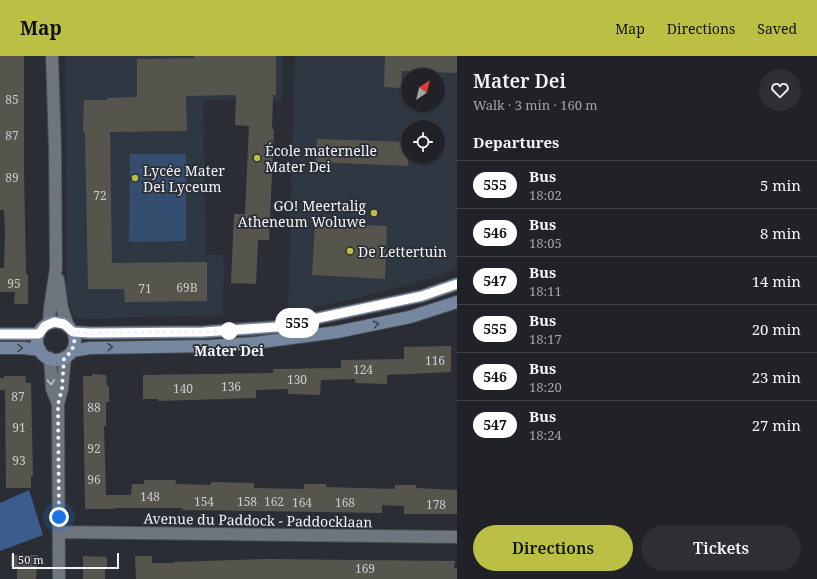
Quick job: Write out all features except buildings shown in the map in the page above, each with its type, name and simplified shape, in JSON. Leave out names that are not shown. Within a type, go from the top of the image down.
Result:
[{"type":"street","points":[[52,56],[55,147],[56,268],[62,308],[75,338],[74,345],[68,354],[58,404],[59,579]]},
{"type":"street","points":[[49,323],[56,268]]},
{"type":"street","points":[[457,284],[415,298],[276,327],[203,332],[90,333],[70,329],[59,322],[49,323],[41,330],[38,340],[40,350],[44,355],[55,359],[90,348],[210,346],[254,343],[337,332],[410,317],[457,302]]},
{"type":"street","points":[[0,334],[39,334]]},
{"type":"street","points":[[0,348],[40,350]]},
{"type":"street","points":[[50,358],[52,389],[58,404]]},
{"type":"street","name":"Avenue du Paddock - Paddocklaan","points":[[59,532],[457,537]]},
{"type":"shaded area","name":"Lycée Mater Dei Lyceum","points":[[65,56],[283,56],[282,101],[203,100],[206,254],[224,255],[223,315],[82,319],[76,317],[72,312],[67,300]]},
{"type":"shaded area","name":"GO! Meertalig Atheneum Woluwe","points":[[295,56],[457,56],[457,268],[442,275],[354,299],[288,312]]},
{"type":"shaded area","points":[[130,154],[186,154],[186,241],[129,242]]},
{"type":"shaded area","points":[[29,490],[43,535],[0,551],[0,503]]},
{"type":"bus line","name":"555","points":[[0,334],[39,334],[45,326],[54,322],[59,322],[68,326],[73,332],[90,333],[203,332],[263,329],[358,311],[422,296],[457,284]]},
{"type":"place","name":"École maternelle Mater Dei","points":[[257,158]]},
{"type":"place","name":"Lycée Mater Dei Lyceum","points":[[135,178]]},
{"type":"place","name":"GO! Meertalig Atheneum Woluwe","points":[[374,213]]},
{"type":"place","name":"De Lettertuin","points":[[350,251]]},
{"type":"place","name":"Mater Dei","points":[[229,331]]},
{"type":"route","points":[[59,517],[58,404],[64,374],[64,358],[72,351],[74,345],[75,338],[73,332],[203,332],[230,330],[229,331]]}]
